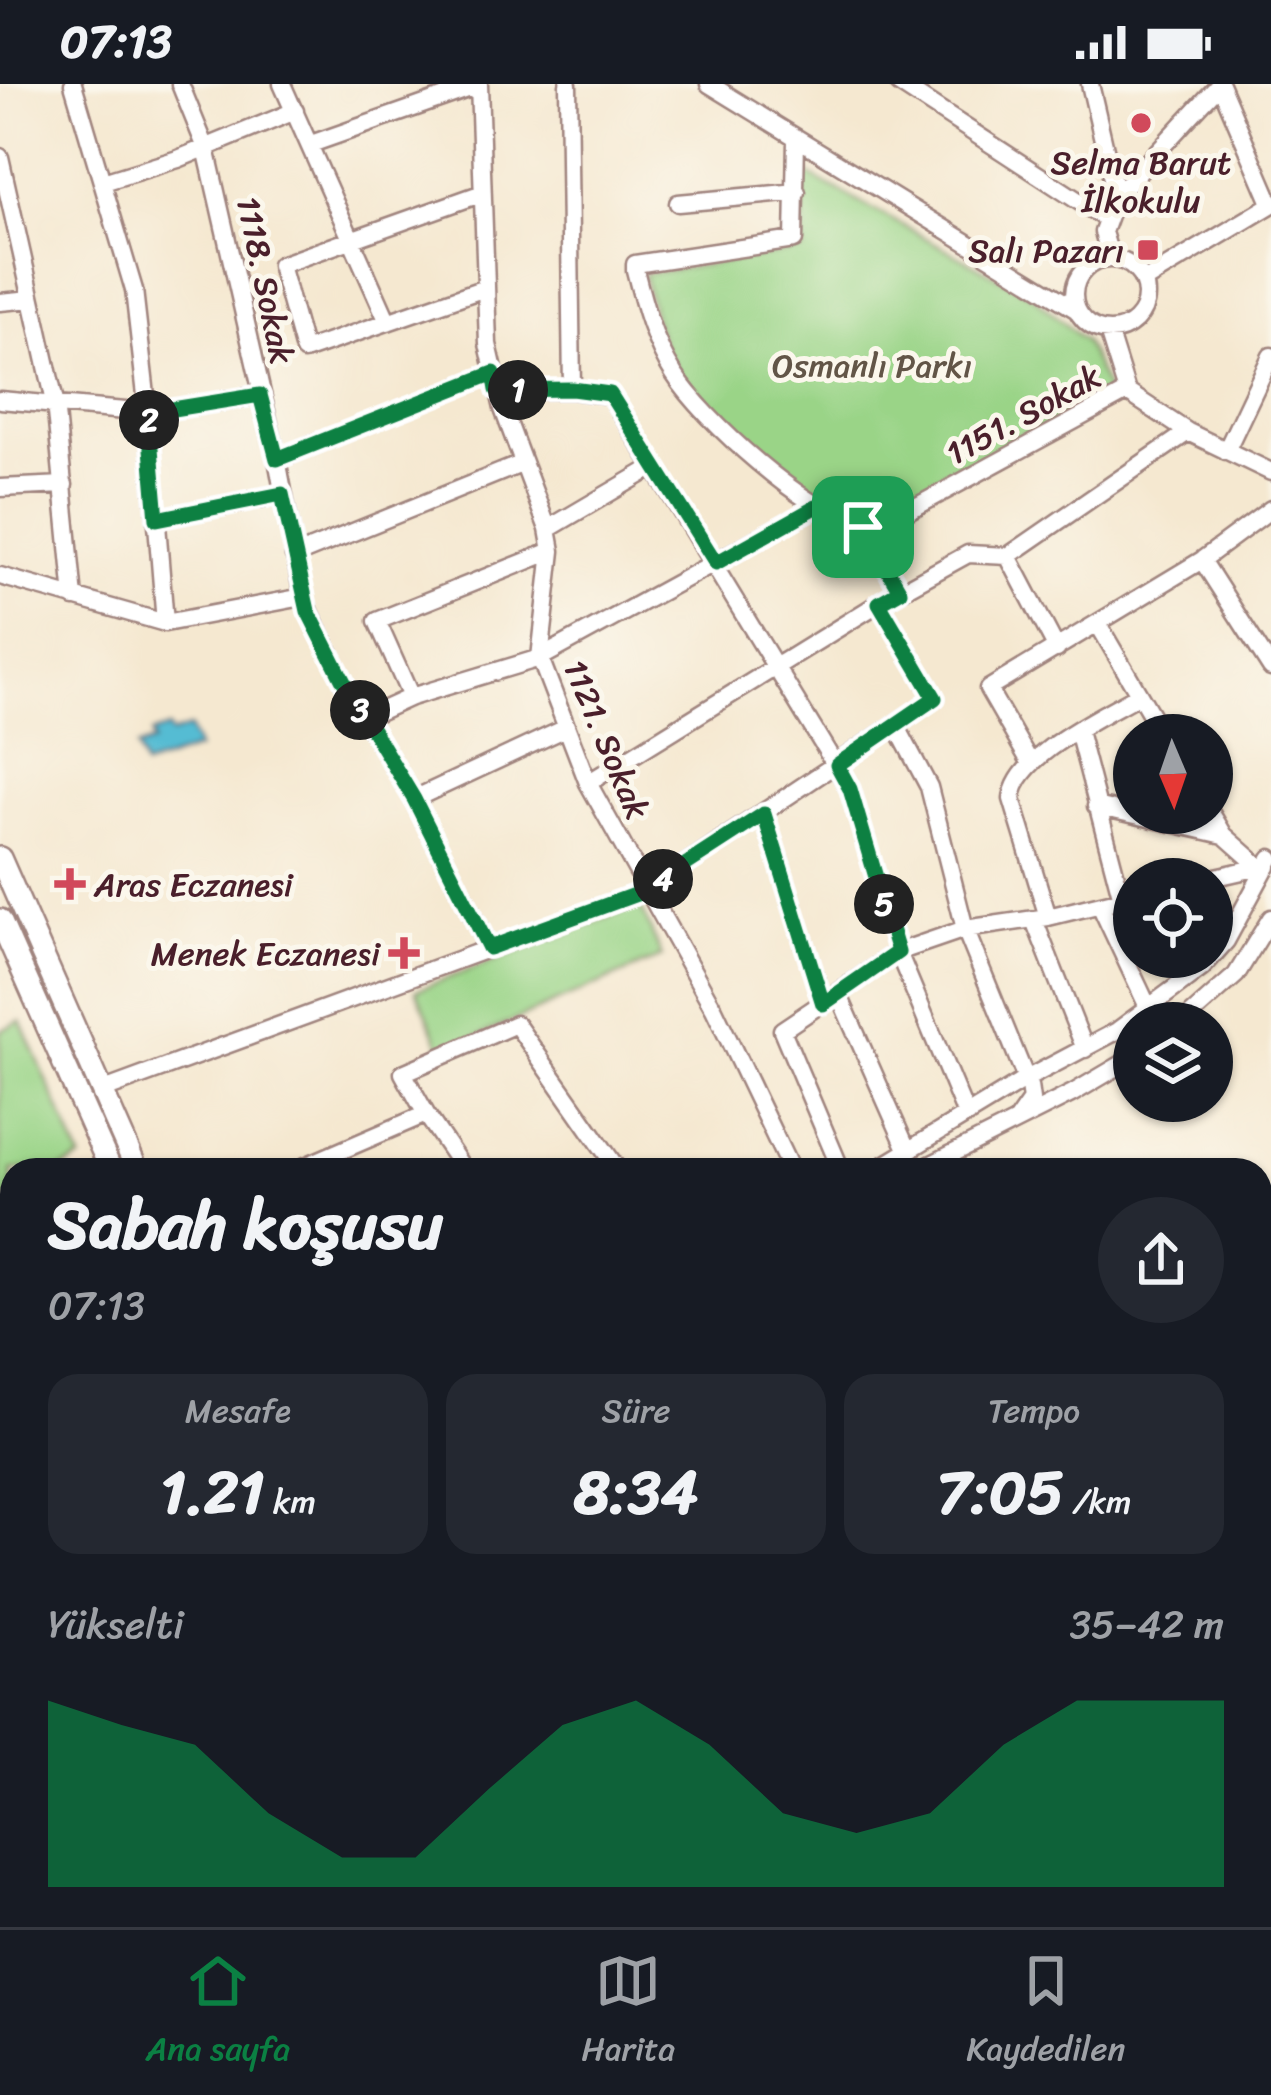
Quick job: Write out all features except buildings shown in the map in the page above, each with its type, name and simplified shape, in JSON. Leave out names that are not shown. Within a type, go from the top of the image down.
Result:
[{"type":"main road","points":[[0,858],[132,1158]]},
{"type":"main road","points":[[0,920],[100,1158]]},
{"type":"street","points":[[73,84],[134,290],[165,623]]},
{"type":"street","name":"1118. Sokak","points":[[180,84],[206,148],[277,459],[302,597],[414,799],[489,948]]},
{"type":"street","points":[[282,84],[388,322]]},
{"type":"street","points":[[568,84],[572,389]]},
{"type":"street","points":[[899,84],[1106,219]]},
{"type":"street","points":[[1090,84],[1116,196]]},
{"type":"street","points":[[1111,259],[1104,245],[1106,219],[1116,196],[1220,84],[1271,204],[1144,281]]},
{"type":"street","points":[[311,144],[479,85]]},
{"type":"street","name":"1121. Sokak","points":[[479,85],[485,288],[495,382],[552,551],[540,658],[588,783],[714,1009],[785,1158]]},
{"type":"street","points":[[717,86],[796,140],[1077,310],[1090,325],[1120,330],[1140,316],[1147,293],[1144,281],[1131,265],[1099,261],[1080,275],[1074,298],[1077,310]]},
{"type":"street","points":[[103,182],[206,148],[295,111]]},
{"type":"street","points":[[796,140],[794,240],[634,264],[634,270],[646,315],[674,375],[728,436],[816,507],[863,527],[900,591]]},
{"type":"street","points":[[0,157],[8,219],[55,402],[74,598]]},
{"type":"street","points":[[678,203],[796,192]]},
{"type":"street","points":[[480,194],[280,265],[304,351],[485,288]]},
{"type":"street","points":[[0,302],[32,299]]},
{"type":"street","points":[[1108,331],[1127,392],[1188,433],[1271,472]]},
{"type":"street","points":[[1226,451],[1271,356]]},
{"type":"street","points":[[277,459],[495,382],[610,394],[850,789],[898,952],[966,1115]]},
{"type":"street","name":"1151. Sokak","points":[[863,527],[886,523],[1127,392]]},
{"type":"street","points":[[0,400],[148,413],[260,395]]},
{"type":"street","points":[[588,783],[879,603],[968,554],[1008,556],[1188,433]]},
{"type":"street","points":[[294,556],[521,464]]},
{"type":"street","points":[[548,530],[655,466]]},
{"type":"street","points":[[0,488],[64,485]]},
{"type":"street","points":[[157,519],[282,494]]},
{"type":"street","points":[[365,718],[411,697],[540,658],[816,507]]},
{"type":"street","points":[[1030,762],[988,689],[1202,560],[1271,509]]},
{"type":"street","points":[[411,697],[377,621],[552,551]]},
{"type":"street","points":[[1008,556],[1057,649]]},
{"type":"street","points":[[1202,560],[1271,668]]},
{"type":"street","points":[[0,576],[165,623],[302,597]]},
{"type":"street","points":[[101,1091],[645,891],[935,698],[879,603]]},
{"type":"street","points":[[1098,624],[1150,714]]},
{"type":"street","points":[[1084,1049],[1041,919],[1012,784],[1030,762],[1138,695]]},
{"type":"street","points":[[897,727],[928,787],[965,929],[1026,1079],[1031,1100],[1017,1120]]},
{"type":"street","points":[[414,799],[566,728]]},
{"type":"street","points":[[1078,731],[1114,858]]},
{"type":"street","points":[[1096,806],[1224,835],[1266,864]]},
{"type":"street","points":[[764,814],[830,998],[907,1149]]},
{"type":"street","points":[[1233,872],[1266,864]]},
{"type":"street","points":[[1155,1002],[1202,968],[1226,941],[1266,864]]},
{"type":"street","points":[[836,1158],[782,1030],[898,952],[965,929],[1041,919],[1113,901]]},
{"type":"street","points":[[1100,905],[1146,1002]]},
{"type":"street","points":[[1206,1002],[1237,975],[1271,918]]},
{"type":"street","points":[[456,1158],[404,1073],[516,1024],[610,1158]]},
{"type":"street","points":[[894,1158],[1113,1033]]},
{"type":"street","points":[[943,1158],[1113,1069]]},
{"type":"street","points":[[324,1158],[426,1114]]},
{"type":"green space","name":"Osmanlı Parkı","points":[[804,172],[1033,296],[1084,341],[1108,392],[865,521],[762,455],[713,415],[676,371],[660,336],[643,274],[803,250]]},
{"type":"green space","points":[[640,905],[662,957],[443,1051],[416,990]]},
{"type":"green space","points":[[21,1021],[81,1158],[0,1158],[0,1031]]},
{"type":"water","points":[[168,728],[171,734],[189,728],[197,749],[144,767],[137,748],[153,742],[151,734]]},
{"type":"place","name":"Selma Barut İlkokulu","points":[[1141,123]]},
{"type":"place","name":"Salı Pazarı","points":[[1148,250]]},
{"type":"place","name":"Aras Eczanesi","points":[[70,884]]},
{"type":"place","name":"Menek Eczanesi","points":[[404,953]]},
{"type":"route","points":[[494,373],[497,390],[572,389],[610,394],[716,563],[816,507],[863,527],[900,591],[879,603],[935,698],[837,765],[850,789],[898,952],[823,1004],[764,814],[645,891],[489,948],[414,799],[346,686],[308,611],[282,494],[157,519],[148,413],[260,395],[277,459],[494,373]]}]
